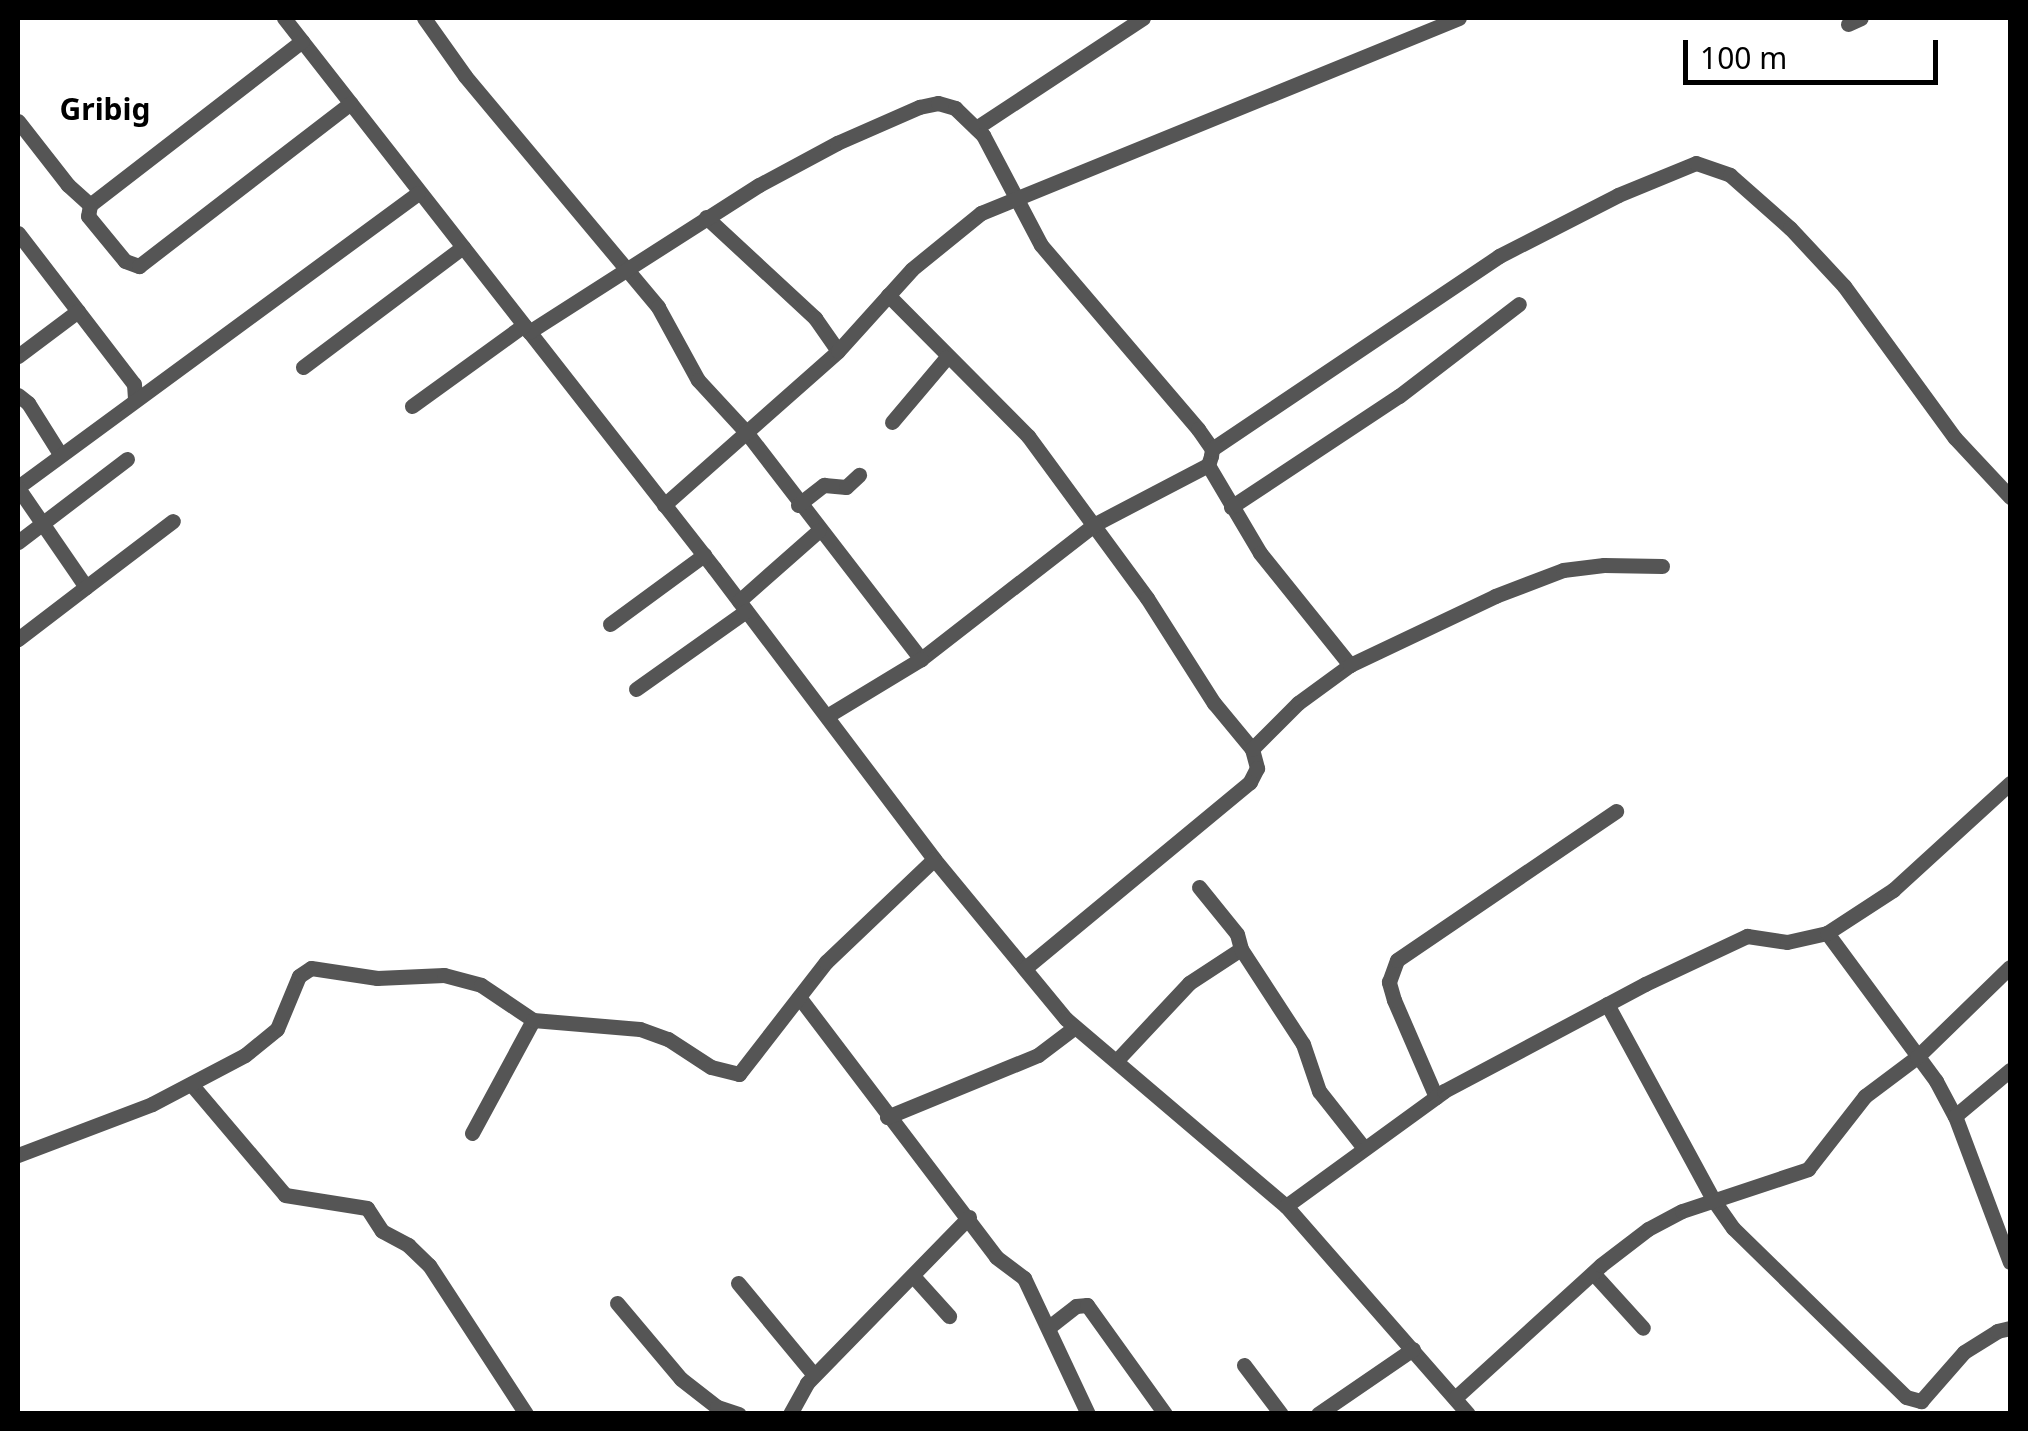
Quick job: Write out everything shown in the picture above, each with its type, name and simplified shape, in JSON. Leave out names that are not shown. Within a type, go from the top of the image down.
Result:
[{"type":"street","points":[[284,18],[704,555],[934,859],[1075,1027],[1118,1059],[1153,1096],[1286,1206],[1468,1414]]},
{"type":"street","points":[[424,18],[485,100],[626,267],[665,318],[687,365],[746,432],[818,531],[921,659]]},
{"type":"street","points":[[976,128],[1142,18]]},
{"type":"street","points":[[664,505],[838,350],[912,269],[981,213],[1459,18]]},
{"type":"street","points":[[302,41],[90,205],[88,216],[125,260],[139,266],[351,103]]},
{"type":"street","points":[[412,406],[526,328],[706,217],[837,143],[938,103],[955,108],[976,128],[1019,198],[1041,245],[1210,457],[1230,507],[1260,553],[1350,666]]},
{"type":"street","points":[[18,120],[68,185],[90,205]]},
{"type":"street","points":[[828,716],[921,659],[1095,524],[1210,457],[1499,256],[1618,194],[1696,164],[1730,175],[1790,228],[1844,286],[1955,438],[2010,496]]},
{"type":"street","points":[[86,587],[18,487],[418,193]]},
{"type":"street","points":[[706,217],[815,318],[838,350]]},
{"type":"street","points":[[21,243],[134,384],[135,400]]},
{"type":"street","points":[[303,367],[463,247]]},
{"type":"street","points":[[888,296],[1028,436],[1095,524],[1214,703],[1252,748],[1257,768],[1250,782],[1025,968]]},
{"type":"street","points":[[1230,507],[1400,396],[1519,304]]},
{"type":"street","points":[[18,356],[78,311]]},
{"type":"street","points":[[892,422],[946,358]]},
{"type":"street","points":[[18,395],[28,403],[60,454]]},
{"type":"street","points":[[18,542],[127,458]]},
{"type":"street","points":[[798,505],[824,485],[846,488],[860,474]]},
{"type":"street","points":[[18,638],[173,520]]},
{"type":"street","points":[[636,689],[743,606],[818,531]]},
{"type":"street","points":[[610,624],[704,555]]},
{"type":"street","points":[[1252,748],[1298,703],[1350,666],[1495,596],[1563,570],[1604,565],[1662,566]]},
{"type":"street","points":[[1286,1206],[1436,1096],[1607,1004],[1748,936],[1786,942],[1827,933],[1893,890],[2010,783]]},
{"type":"street","points":[[1436,1096],[1394,1000],[1389,982],[1397,960],[1616,811]]},
{"type":"street","points":[[18,1154],[56,1144],[191,1084],[265,1040],[282,1018],[300,976],[312,968],[377,978],[444,975],[481,985],[532,1020],[640,1028],[733,1076],[875,910],[934,859]]},
{"type":"street","points":[[1199,887],[1237,934],[1253,974],[1304,1044],[1319,1090],[1364,1148]]},
{"type":"street","points":[[1827,933],[1918,1056],[1955,1116],[2010,1262]]},
{"type":"street","points":[[1118,1059],[1189,983],[1241,949]]},
{"type":"street","points":[[1454,1398],[1648,1229],[1714,1201],[1808,1170],[1865,1096],[1918,1056],[2010,968]]},
{"type":"street","points":[[800,997],[887,1117],[996,1256],[1024,1278],[1088,1414]]},
{"type":"street","points":[[1607,1004],[1714,1201],[1748,1247],[1915,1402],[1921,1401],[1964,1352],[1997,1330],[2010,1328]]},
{"type":"street","points":[[472,1133],[532,1020]]},
{"type":"street","points":[[887,1117],[1038,1056],[1075,1027]]},
{"type":"street","points":[[1955,1116],[2010,1070]]},
{"type":"street","points":[[191,1084],[286,1195],[297,1200],[367,1208],[382,1231],[429,1264],[526,1414]]},
{"type":"street","points":[[790,1414],[795,1399],[814,1375],[969,1217]]},
{"type":"street","points":[[1593,1273],[1643,1328]]},
{"type":"street","points":[[912,1276],[949,1316]]},
{"type":"street","points":[[738,1282],[814,1375]]},
{"type":"street","points":[[617,1304],[682,1378],[717,1407],[739,1414]]},
{"type":"street","points":[[1049,1327],[1076,1306],[1087,1306],[1165,1414]]},
{"type":"street","points":[[1318,1414],[1413,1350]]},
{"type":"street","points":[[1244,1366],[1281,1414]]},
{"type":"district","name":"Gribig","points":[[105,109]]}]
